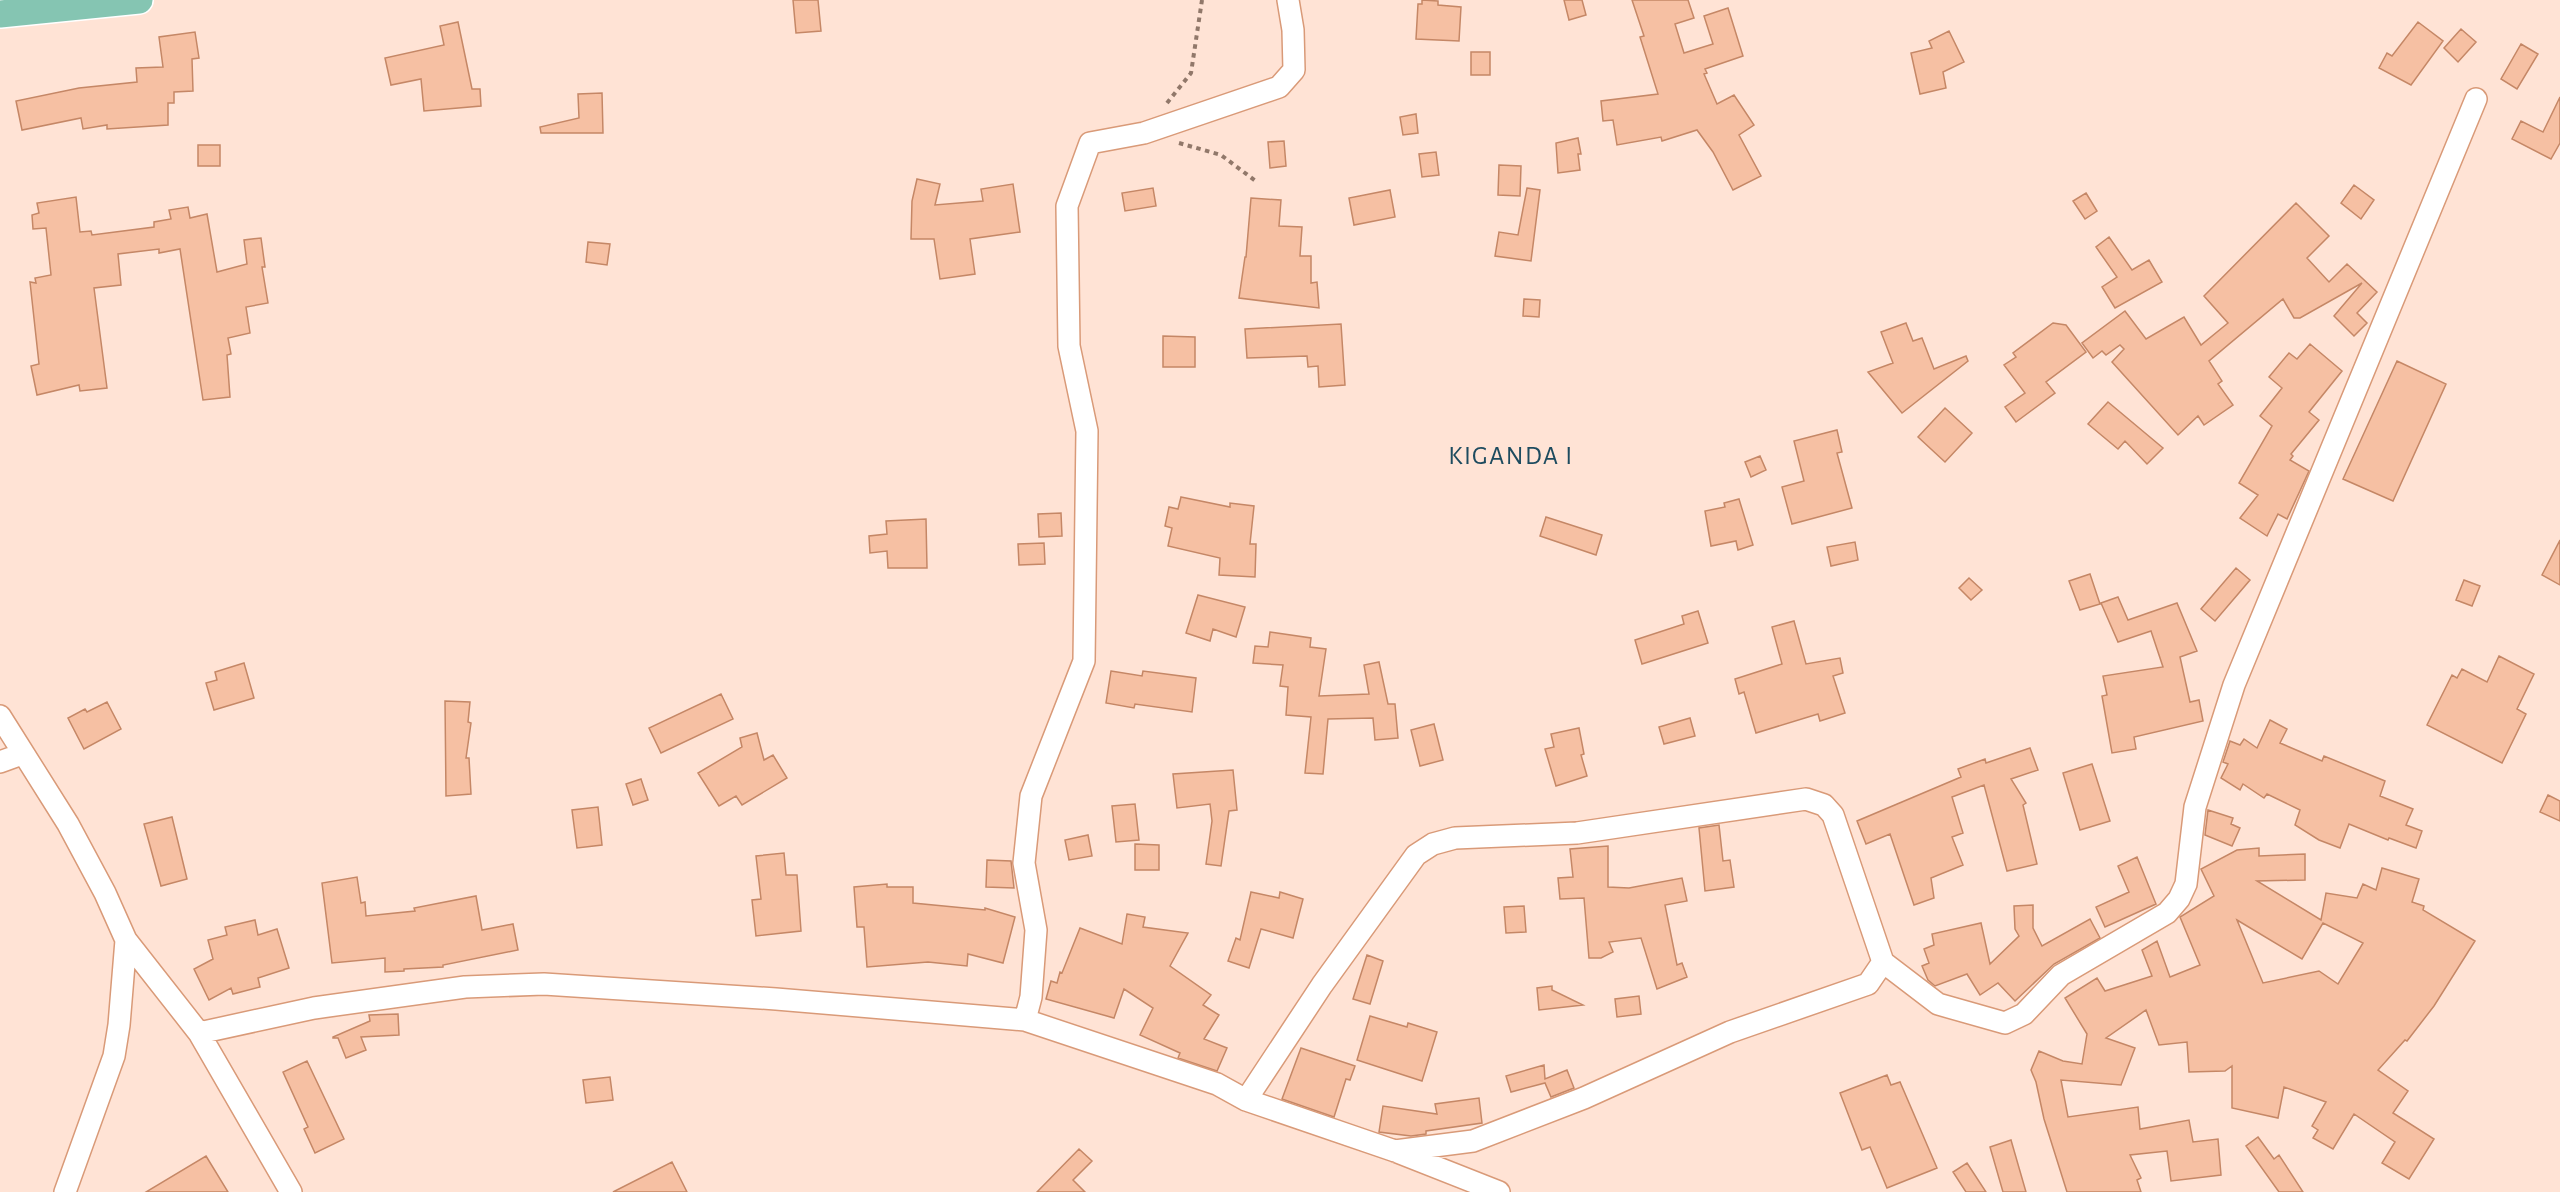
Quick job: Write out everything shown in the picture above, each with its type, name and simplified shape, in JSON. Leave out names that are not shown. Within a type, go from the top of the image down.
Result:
[{"type":"main road","points":[[0,14],[139,0]]},
{"type":"street","points":[[1025,1020],[1031,997],[1036,930],[1024,863],[1031,796],[1084,661],[1087,431],[1069,346],[1067,206],[1090,143],[1144,133],[1279,87],[1294,70],[1293,30],[1288,0]]},
{"type":"street","points":[[1246,1100],[1322,985],[1416,855],[1433,844],[1455,838],[1577,833],[1806,799],[1824,805],[1833,815],[1883,962],[1938,1004],[2005,1023],[2024,1014],[2061,975],[2166,913],[2179,899],[2186,884],[2195,807],[2234,685],[2476,99]]},
{"type":"street","points":[[0,716],[68,824],[105,892],[126,940],[199,1033],[291,1192]]},
{"type":"street","points":[[0,762],[22,754]]},
{"type":"street","points":[[64,1192],[114,1056],[126,940]]},
{"type":"street","points":[[1395,1151],[1473,1141],[1584,1098],[1730,1032],[1868,984],[1883,962]]},
{"type":"street","points":[[199,1033],[314,1008],[349,1003],[465,987],[544,984],[776,999],[1025,1020],[1217,1083],[1246,1100],[1395,1151],[1498,1192]]},
{"type":"building","points":[[793,0],[818,0],[821,31],[796,33]]},
{"type":"building","points":[[1422,0],[1438,1],[1438,5],[1461,7],[1459,41],[1416,39],[1418,4],[1422,4]]},
{"type":"building","points":[[1564,0],[1582,0],[1586,15],[1569,20]]},
{"type":"building","points":[[1632,0],[1688,0],[1694,18],[1675,24],[1684,53],[1713,44],[1704,16],[1728,8],[1743,56],[1705,69],[1707,73],[1704,74],[1717,104],[1734,95],[1754,125],[1739,135],[1761,176],[1733,190],[1713,152],[1697,130],[1662,141],[1661,137],[1617,145],[1613,120],[1603,121],[1601,101],[1658,94],[1640,37],[1644,36]]},
{"type":"building","points":[[458,22],[472,89],[480,89],[481,106],[424,111],[421,79],[391,85],[385,58],[444,45],[440,26]]},
{"type":"building","points":[[2418,22],[2443,41],[2411,85],[2379,68],[2387,53],[2392,56]]},
{"type":"building","points":[[2461,29],[2476,42],[2458,62],[2444,48]]},
{"type":"building","points":[[1949,31],[1964,62],[1943,72],[1946,88],[1920,94],[1911,53],[1932,48],[1929,41]]},
{"type":"building","points":[[195,32],[199,58],[192,59],[193,91],[174,92],[174,103],[168,103],[168,125],[107,129],[107,125],[83,129],[81,118],[22,130],[16,101],[79,88],[137,82],[136,68],[163,67],[159,37]]},
{"type":"building","points":[[2521,44],[2538,54],[2517,89],[2501,79]]},
{"type":"building","points":[[1471,52],[1490,52],[1490,75],[1471,75]]},
{"type":"building","points":[[602,93],[603,133],[541,133],[540,127],[579,118],[578,94]]},
{"type":"building","points":[[2560,97],[2560,143],[2551,159],[2512,139],[2521,121],[2543,132]]},
{"type":"building","points":[[1416,114],[1418,133],[1403,135],[1400,117]]},
{"type":"building","points":[[1578,138],[1581,154],[1578,154],[1580,170],[1558,173],[1556,143]]},
{"type":"building","points":[[1284,141],[1286,166],[1270,168],[1268,142]]},
{"type":"building","points":[[198,145],[220,145],[220,166],[198,166]]},
{"type":"building","points":[[1436,152],[1439,175],[1422,177],[1419,154]]},
{"type":"building","points":[[1499,165],[1521,166],[1520,196],[1498,195]]},
{"type":"building","points":[[917,179],[940,184],[935,205],[983,201],[981,189],[1013,184],[1020,232],[970,239],[975,274],[940,279],[934,239],[911,239],[912,201]]},
{"type":"building","points":[[2354,185],[2374,200],[2361,219],[2341,203]]},
{"type":"building","points":[[1153,188],[1156,206],[1125,211],[1122,193]]},
{"type":"building","points":[[1527,188],[1540,190],[1531,261],[1495,256],[1499,232],[1518,235]]},
{"type":"building","points":[[1390,190],[1395,217],[1354,225],[1349,198]]},
{"type":"building","points":[[2086,193],[2097,211],[2085,219],[2073,201]]},
{"type":"building","points":[[76,197],[80,232],[91,231],[92,235],[154,227],[154,222],[171,219],[169,210],[188,207],[190,218],[207,214],[217,272],[247,264],[244,240],[261,238],[265,267],[262,267],[268,303],[246,307],[250,333],[228,338],[231,354],[227,355],[230,397],[203,400],[180,249],[159,253],[159,249],[118,254],[121,285],[94,288],[107,388],[80,391],[79,385],[37,395],[31,366],[39,364],[30,282],[36,283],[35,278],[51,275],[46,228],[33,229],[32,215],[39,213],[37,203]]},
{"type":"building","points":[[1251,198],[1281,200],[1279,226],[1302,227],[1300,256],[1311,256],[1311,283],[1317,282],[1319,308],[1239,298],[1246,257]]},
{"type":"building","points":[[2296,203],[2329,236],[2307,258],[2329,282],[2347,264],[2377,292],[2357,313],[2367,323],[2354,336],[2334,316],[2362,283],[2300,318],[2294,318],[2283,299],[2209,361],[2222,381],[2218,384],[2233,405],[2204,425],[2198,416],[2178,435],[2112,362],[2124,349],[2120,345],[2106,355],[2102,351],[2093,358],[2082,343],[2125,311],[2146,339],[2184,317],[2201,345],[2228,323],[2204,296]]},
{"type":"building","points":[[2109,237],[2132,270],[2149,260],[2162,282],[2115,308],[2102,287],[2117,277],[2096,247]]},
{"type":"building","points":[[588,242],[610,244],[607,265],[586,262]]},
{"type":"building","points":[[1524,299],[1540,300],[1539,317],[1523,316]]},
{"type":"building","points":[[1906,323],[1913,341],[1922,338],[1934,369],[1966,356],[1968,361],[1902,413],[1868,372],[1893,363],[1881,332]]},
{"type":"building","points":[[2053,323],[2066,325],[2086,352],[2046,382],[2055,393],[2016,422],[2005,407],[2025,393],[2004,365],[2016,357],[2013,353]]},
{"type":"building","points":[[1341,324],[1345,385],[1319,387],[1318,366],[1308,367],[1307,356],[1247,358],[1245,329]]},
{"type":"building","points":[[1163,336],[1195,337],[1195,367],[1163,367]]},
{"type":"building","points":[[2310,344],[2342,371],[2309,412],[2319,420],[2291,454],[2293,456],[2290,460],[2309,471],[2287,519],[2278,514],[2267,536],[2240,518],[2258,495],[2239,483],[2272,426],[2260,416],[2282,388],[2269,377],[2289,353],[2297,359]]},
{"type":"building","points":[[2397,361],[2446,384],[2393,501],[2343,479]]},
{"type":"building","points":[[2108,402],[2163,448],[2147,464],[2125,441],[2118,449],[2088,424]]},
{"type":"building","points":[[1945,408],[1972,433],[1945,462],[1918,437]]},
{"type":"building","points":[[1837,430],[1842,452],[1837,453],[1852,508],[1792,524],[1782,487],[1804,481],[1794,441]]},
{"type":"building","points":[[1760,456],[1766,470],[1751,477],[1745,462]]},
{"type":"building","points":[[1181,497],[1230,507],[1230,503],[1254,506],[1250,544],[1256,544],[1255,577],[1219,575],[1220,558],[1168,546],[1172,528],[1165,526],[1169,507],[1178,509]]},
{"type":"building","points":[[1739,499],[1753,545],[1738,550],[1736,541],[1711,546],[1705,511],[1725,507],[1724,503]]},
{"type":"building","points":[[1061,513],[1062,536],[1039,537],[1038,514]]},
{"type":"building","points":[[1546,517],[1602,535],[1596,555],[1540,536]]},
{"type":"building","points":[[926,519],[927,568],[888,568],[887,551],[870,553],[869,536],[887,534],[886,521]]},
{"type":"building","points":[[2560,540],[2560,585],[2542,575]]},
{"type":"building","points":[[1855,542],[1858,560],[1831,566],[1827,547]]},
{"type":"building","points":[[1044,543],[1045,564],[1019,565],[1018,544]]},
{"type":"building","points":[[2236,568],[2250,580],[2215,621],[2201,609]]},
{"type":"building","points":[[2090,574],[2100,604],[2080,610],[2069,581]]},
{"type":"building","points":[[1969,578],[1982,590],[1971,600],[1959,588]]},
{"type":"building","points":[[2464,580],[2480,586],[2472,606],[2456,600]]},
{"type":"building","points":[[1198,595],[1245,607],[1236,637],[1213,629],[1210,641],[1186,633]]},
{"type":"building","points":[[2118,597],[2128,620],[2177,603],[2197,651],[2180,657],[2190,702],[2199,700],[2203,721],[2134,737],[2136,749],[2112,753],[2102,696],[2107,695],[2103,676],[2163,667],[2151,631],[2118,642],[2101,603]]},
{"type":"building","points":[[1698,611],[1708,643],[1642,664],[1635,640],[1684,624],[1682,616]]},
{"type":"building","points":[[1794,621],[1806,664],[1840,658],[1843,673],[1833,676],[1845,713],[1820,721],[1818,714],[1756,733],[1744,692],[1739,694],[1735,679],[1782,664],[1772,627]]},
{"type":"building","points":[[1270,632],[1311,638],[1310,647],[1326,649],[1319,696],[1369,694],[1364,665],[1379,662],[1388,704],[1395,704],[1398,738],[1375,740],[1373,718],[1328,719],[1323,774],[1305,773],[1311,717],[1286,715],[1288,687],[1280,686],[1283,665],[1253,663],[1255,646],[1268,647]]},
{"type":"building","points":[[2499,656],[2534,674],[2517,709],[2526,714],[2502,763],[2427,725],[2452,675],[2457,678],[2462,669],[2487,682]]},
{"type":"building","points":[[244,663],[254,698],[214,710],[206,683],[217,680],[215,672]]},
{"type":"building","points":[[1111,671],[1142,676],[1143,671],[1196,678],[1192,712],[1135,704],[1134,708],[1106,703]]},
{"type":"building","points":[[721,694],[733,719],[661,753],[649,728]]},
{"type":"building","points":[[445,701],[470,702],[468,722],[471,723],[466,758],[469,758],[471,794],[446,796]]},
{"type":"building","points":[[107,702],[121,729],[84,749],[68,718],[85,709],[87,712]]},
{"type":"building","points":[[1690,718],[1695,736],[1664,744],[1659,727]]},
{"type":"building","points":[[2270,720],[2287,729],[2280,743],[2322,761],[2324,756],[2385,781],[2380,796],[2413,809],[2406,825],[2422,831],[2416,848],[2389,838],[2388,840],[2349,824],[2340,848],[2319,840],[2295,825],[2300,810],[2267,794],[2264,798],[2243,784],[2240,790],[2221,778],[2228,764],[2223,762],[2230,741],[2240,745],[2244,739],[2257,748]]},
{"type":"building","points":[[1434,724],[1443,760],[1420,766],[1411,730]]},
{"type":"building","points":[[1579,728],[1584,754],[1581,755],[1587,776],[1556,786],[1545,749],[1554,747],[1551,734]]},
{"type":"building","points":[[757,733],[764,760],[773,755],[787,778],[742,805],[736,796],[719,806],[698,773],[742,747],[740,738]]},
{"type":"building","points":[[2030,748],[2038,770],[2011,779],[2026,803],[2023,805],[2037,864],[2007,871],[1984,785],[1952,797],[1963,833],[1952,837],[1963,865],[1931,878],[1934,898],[1914,905],[1890,834],[1866,844],[1857,821],[1961,777],[1958,769],[1985,759],[1986,763]]},
{"type":"building","points":[[2092,764],[2110,821],[2080,830],[2063,773]]},
{"type":"building","points":[[1233,770],[1237,810],[1229,811],[1221,866],[1206,864],[1212,821],[1210,804],[1177,808],[1173,774]]},
{"type":"building","points":[[641,779],[648,800],[633,805],[626,784]]},
{"type":"building","points":[[2548,795],[2560,801],[2560,821],[2540,812]]},
{"type":"building","points":[[1135,804],[1139,840],[1116,842],[1112,806]]},
{"type":"building","points":[[598,807],[602,845],[577,848],[572,810]]},
{"type":"building","points":[[2208,810],[2233,818],[2231,824],[2240,828],[2232,846],[2205,835]]},
{"type":"building","points":[[172,817],[187,879],[161,886],[144,824]]},
{"type":"building","points":[[1719,825],[1723,861],[1730,860],[1734,887],[1705,891],[1699,828]]},
{"type":"building","points":[[1088,835],[1092,856],[1069,860],[1065,840]]},
{"type":"building","points":[[1135,844],[1159,845],[1159,870],[1135,870]]},
{"type":"building","points":[[1608,846],[1608,887],[1629,888],[1682,878],[1687,901],[1665,905],[1677,965],[1682,963],[1687,977],[1657,989],[1641,938],[1609,942],[1613,952],[1601,958],[1589,958],[1584,898],[1560,899],[1558,878],[1573,877],[1570,849]]},
{"type":"building","points":[[2259,848],[2259,856],[2305,854],[2305,880],[2257,881],[2321,920],[2326,893],[2357,898],[2363,884],[2376,890],[2382,868],[2419,879],[2412,902],[2424,906],[2423,910],[2475,941],[2434,1006],[2407,1041],[2405,1040],[2378,1070],[2408,1091],[2393,1113],[2434,1139],[2409,1179],[2382,1163],[2395,1142],[2354,1114],[2333,1149],[2313,1138],[2318,1130],[2312,1126],[2326,1102],[2284,1087],[2278,1118],[2232,1108],[2232,1066],[2225,1071],[2189,1072],[2187,1042],[2159,1045],[2146,1010],[2106,1038],[2135,1048],[2121,1085],[2061,1080],[2068,1117],[2138,1107],[2140,1129],[2189,1120],[2193,1142],[2218,1139],[2221,1175],[2171,1181],[2167,1151],[2130,1155],[2141,1178],[2137,1180],[2141,1192],[2067,1192],[2031,1070],[2039,1051],[2063,1061],[2082,1064],[2087,1034],[2065,998],[2097,978],[2105,991],[2152,976],[2142,950],[2157,941],[2170,977],[2200,965],[2180,917],[2214,896],[2201,869],[2237,850]],"holes":[[[2237,920],[2302,959],[2323,923],[2363,943],[2338,984],[2319,971],[2263,983]]]},
{"type":"building","points":[[784,853],[786,875],[797,875],[801,931],[756,936],[752,900],[761,899],[756,856]]},
{"type":"building","points":[[2137,857],[2156,904],[2105,927],[2096,907],[2129,892],[2118,866]]},
{"type":"building","points":[[987,860],[1011,861],[1014,888],[986,887]]},
{"type":"building","points":[[357,877],[361,903],[365,902],[366,916],[415,911],[414,908],[476,896],[482,930],[513,924],[518,950],[443,965],[443,967],[404,969],[404,971],[385,972],[385,958],[332,963],[322,883]]},
{"type":"building","points":[[887,884],[887,887],[913,887],[913,903],[985,910],[985,908],[1015,917],[1003,963],[968,954],[967,966],[928,962],[867,967],[864,927],[857,927],[854,887]]},
{"type":"building","points":[[1251,892],[1279,898],[1280,892],[1303,899],[1293,938],[1261,929],[1249,968],[1228,961],[1236,938],[1240,940]]},
{"type":"building","points":[[2033,905],[2033,928],[2042,946],[2090,919],[2100,938],[2054,964],[2015,1001],[1998,983],[1980,995],[1967,974],[1935,986],[1928,980],[1922,966],[1929,963],[1924,949],[1934,945],[1932,934],[1981,923],[1990,964],[2019,936],[2015,929],[2014,906]]},
{"type":"building","points":[[1524,906],[1526,932],[1506,933],[1504,907]]},
{"type":"building","points":[[1127,914],[1145,917],[1143,927],[1188,933],[1170,966],[1211,995],[1203,1005],[1219,1015],[1204,1039],[1227,1048],[1217,1071],[1178,1058],[1180,1053],[1140,1035],[1153,1008],[1124,989],[1114,1018],[1046,999],[1051,981],[1057,983],[1080,928],[1122,944]]},
{"type":"building","points":[[255,920],[258,935],[277,929],[289,968],[258,978],[260,987],[233,994],[231,988],[209,1000],[194,969],[213,959],[208,940],[227,935],[225,927]]},
{"type":"building","points":[[1367,955],[1383,961],[1370,1004],[1353,999]]},
{"type":"building","points":[[1552,986],[1552,990],[1583,1005],[1539,1010],[1537,988]]},
{"type":"building","points":[[1639,996],[1641,1014],[1617,1017],[1615,999]]},
{"type":"building","points":[[398,1014],[399,1035],[361,1037],[366,1050],[346,1058],[338,1038],[333,1038],[370,1021],[369,1015]]},
{"type":"building","points":[[1370,1016],[1407,1027],[1408,1023],[1437,1032],[1422,1081],[1357,1060]]},
{"type":"building","points":[[1301,1048],[1355,1066],[1350,1080],[1346,1079],[1334,1117],[1282,1099]]},
{"type":"building","points":[[307,1061],[344,1139],[315,1153],[304,1129],[308,1127],[283,1072]]},
{"type":"building","points":[[1544,1065],[1545,1079],[1567,1070],[1574,1088],[1551,1097],[1545,1083],[1511,1092],[1506,1076]]},
{"type":"building","points":[[1887,1075],[1891,1085],[1900,1082],[1937,1168],[1887,1188],[1870,1147],[1862,1150],[1840,1093]]},
{"type":"building","points":[[610,1077],[613,1100],[586,1103],[583,1080]]},
{"type":"building","points":[[1479,1098],[1482,1123],[1426,1131],[1426,1134],[1411,1136],[1379,1132],[1383,1106],[1437,1114],[1435,1104]]},
{"type":"building","points":[[2258,1137],[2274,1159],[2279,1155],[2303,1192],[2279,1192],[2246,1146]]},
{"type":"building","points":[[2011,1140],[2026,1192],[2003,1192],[1990,1147]]},
{"type":"building","points":[[1079,1149],[1092,1161],[1073,1180],[1085,1192],[1037,1192]]},
{"type":"building","points":[[206,1156],[228,1192],[146,1192]]},
{"type":"building","points":[[672,1162],[687,1192],[613,1192]]},
{"type":"building","points":[[1967,1163],[1986,1192],[1966,1192],[1953,1172]]},
{"type":"district","name":"KIGANDA I","points":[[1511,455]]}]
